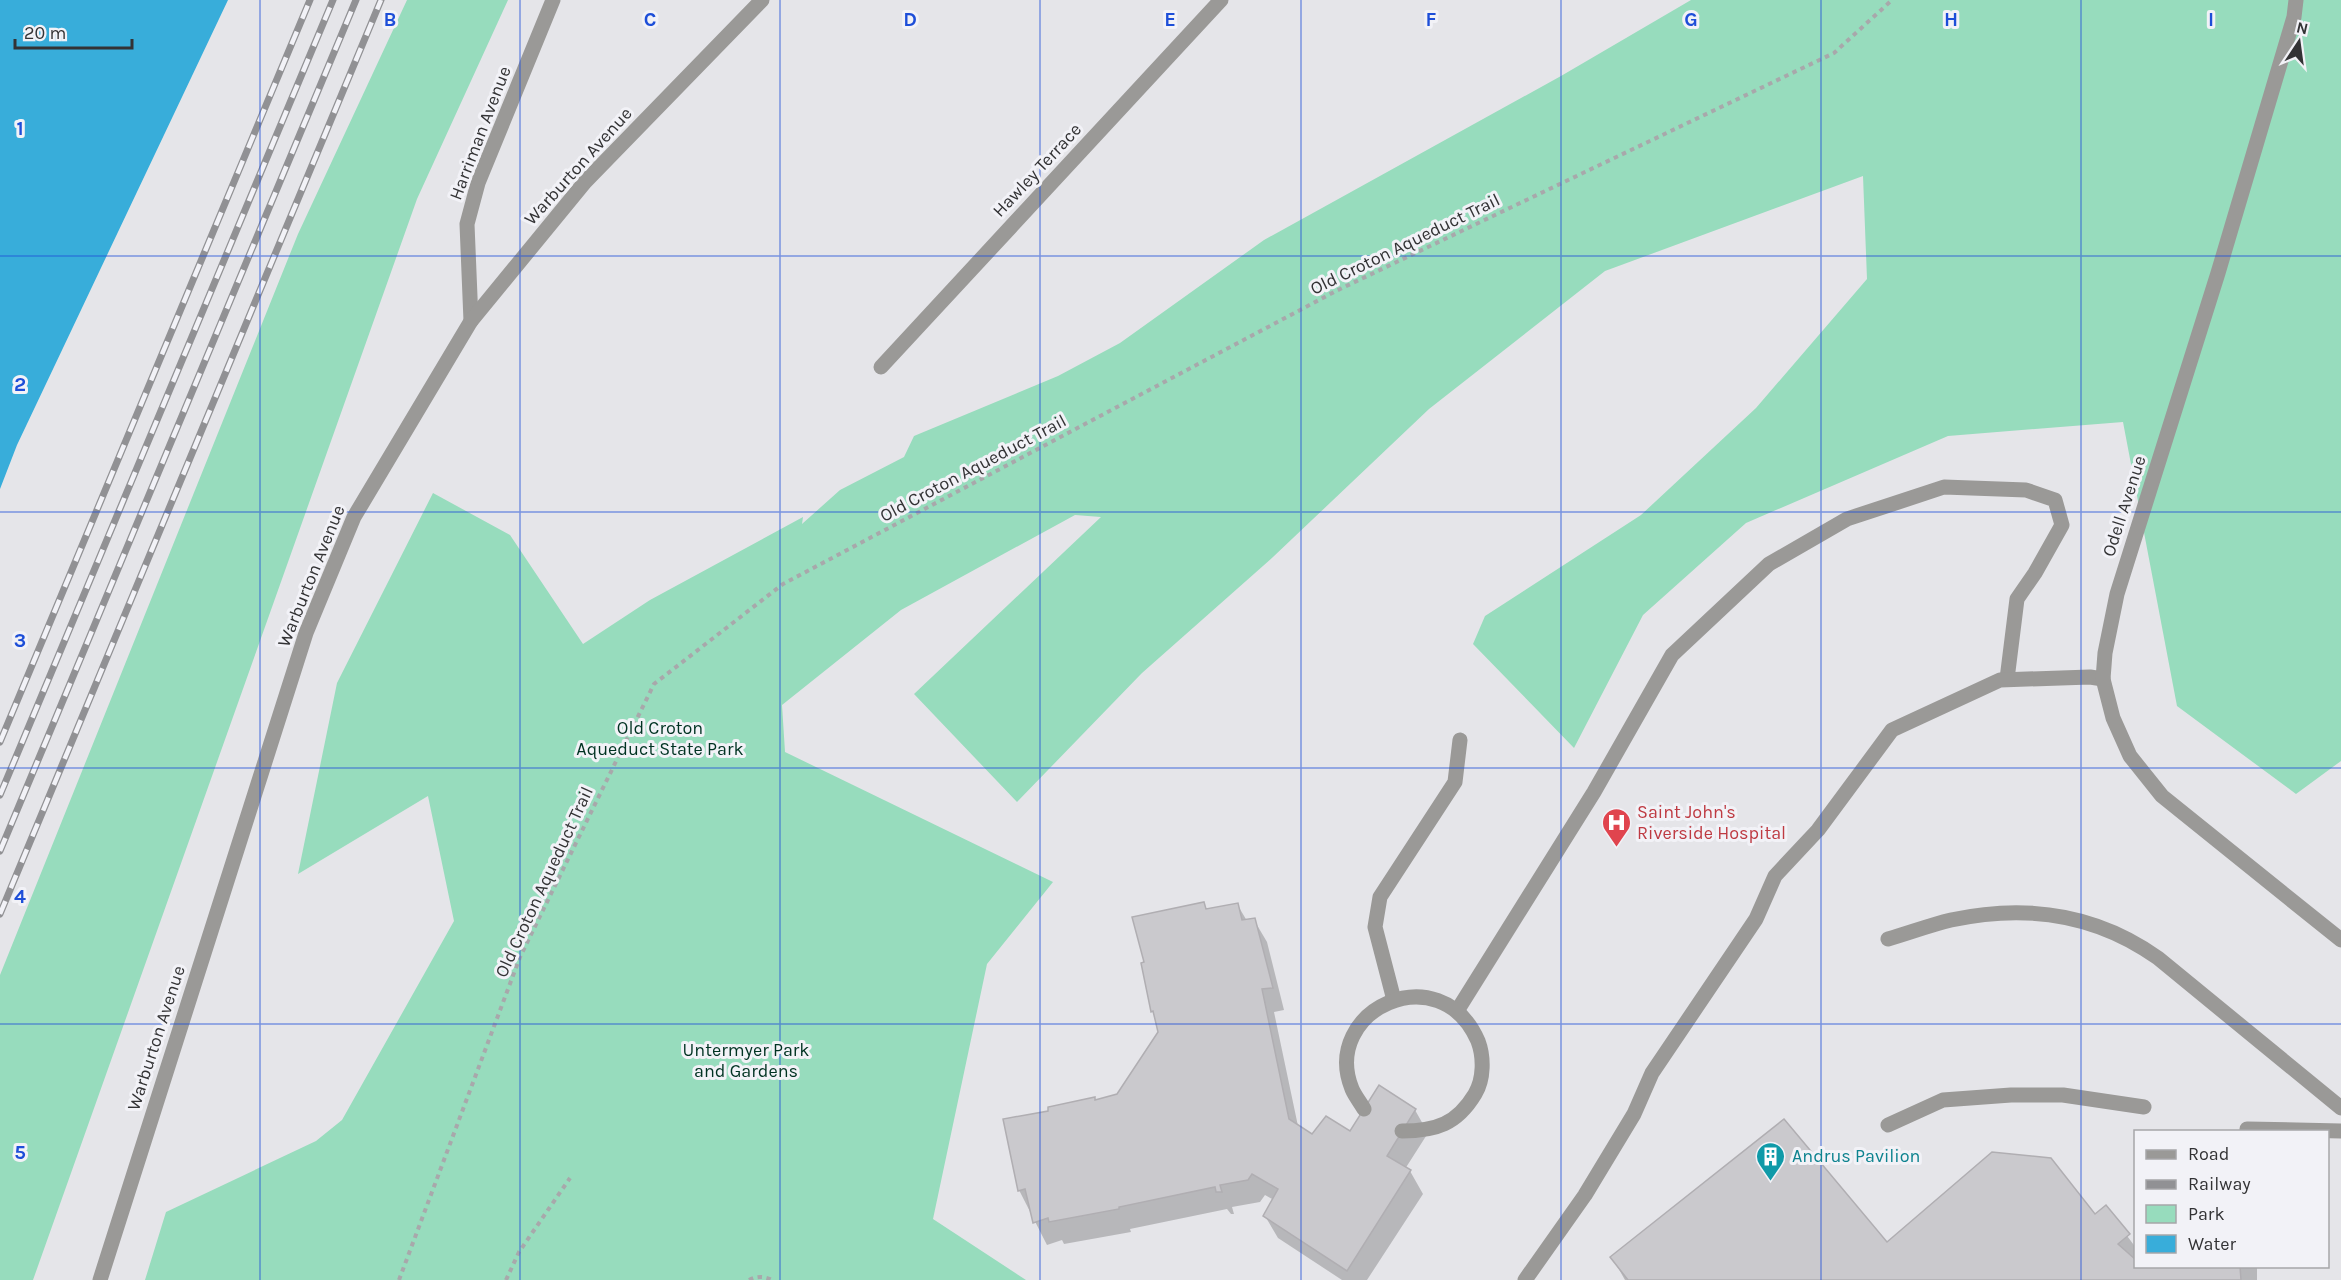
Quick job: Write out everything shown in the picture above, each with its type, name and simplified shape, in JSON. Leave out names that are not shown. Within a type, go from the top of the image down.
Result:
[{"type":"street","name":"Harriman Avenue","points":[[471,321],[467,224],[478,183],[554,0]]},
{"type":"street","name":"Warburton Avenue","points":[[100,1280],[306,633],[354,517],[471,321],[585,182],[762,0]]},
{"type":"street","name":"Hawley Terrace","points":[[881,367],[1221,0]]},
{"type":"street","name":"Odell Avenue","points":[[2296,0],[2294,17],[2218,273],[2117,594],[2105,653],[2103,679],[2113,718],[2130,756],[2162,796],[2341,940]]},
{"type":"street","points":[[1457,1011],[1594,792],[1672,655],[1769,564],[1847,519],[1944,487],[2026,490],[2055,500],[2062,525],[2035,573],[2017,599],[2007,679]]},
{"type":"street","points":[[1525,1280],[1586,1194],[1634,1114],[1652,1073],[1756,919],[1775,876],[1818,830],[1892,730],[2000,680],[2090,677],[2103,679]]},
{"type":"street","points":[[1394,1000],[1375,927],[1380,897],[1455,782],[1460,740]]},
{"type":"street","points":[[1888,939],[1951,920],[2020,911],[2050,913],[2106,929],[2138,944],[2158,958],[2341,1108]]},
{"type":"street","points":[[1364,1108],[1352,1090],[1347,1068],[1349,1046],[1359,1026],[1374,1010],[1394,1000],[1416,996],[1437,1000],[1457,1011],[1472,1028],[1481,1048],[1482,1070],[1476,1092],[1464,1110],[1446,1124],[1425,1131],[1402,1131]]},
{"type":"street","points":[[1888,1125],[1943,1100],[2011,1095],[2063,1095],[2145,1107]]},
{"type":"street","points":[[2247,1129],[2294,1130]]},
{"type":"path","name":"Old Croton Aqueduct Trail","points":[[399,1280],[520,957],[654,684],[783,584],[1336,291],[1834,53],[1892,0]]},
{"type":"path","points":[[506,1280],[519,1252],[570,1178]]},
{"type":"path","points":[[749,1280],[755,1277],[772,1280]]},
{"type":"green space","points":[[407,0],[508,0],[417,199],[33,1280],[0,1280],[0,975],[298,234]]},
{"type":"green space","points":[[1691,0],[2341,0],[2341,761],[2296,794],[2177,706],[2123,422],[1948,436],[1746,523],[1643,615],[1574,748],[1473,644],[1485,616],[1641,515],[1756,408],[1867,279],[1863,176],[1605,271],[1429,409],[1273,557],[1142,673],[1017,802],[914,694],[1101,517],[1075,515],[901,610],[782,705],[785,752],[1053,882],[987,964],[933,1219],[1026,1280],[145,1280],[166,1212],[316,1141],[342,1120],[454,921],[428,796],[298,874],[337,683],[433,493],[510,535],[583,644],[650,600],[803,517],[802,524],[840,490],[904,457],[914,436],[1058,376],[1120,343],[1264,240],[1561,76]]},
{"type":"water","points":[[0,0],[228,0],[17,445],[0,489]]},
{"type":"building","points":[[1204,902],[1206,909],[1238,903],[1242,920],[1255,918],[1273,988],[1262,989],[1289,1119],[1312,1134],[1326,1116],[1350,1131],[1379,1085],[1416,1109],[1387,1156],[1411,1170],[1347,1271],[1263,1216],[1278,1189],[1252,1174],[1248,1180],[1220,1185],[1222,1192],[1216,1192],[1215,1187],[1049,1222],[1048,1218],[1033,1223],[1025,1189],[1018,1191],[1003,1119],[1048,1111],[1048,1107],[1095,1097],[1095,1100],[1117,1094],[1158,1032],[1153,1011],[1151,1012],[1141,963],[1144,962],[1132,917]]},
{"type":"building","name":"Andrus Pavilion","points":[[1784,1119],[1887,1242],[1992,1152],[2051,1158],[2095,1214],[2106,1205],[2130,1234],[2118,1244],[2134,1258],[2134,1268],[2240,1268],[2241,1280],[1628,1280],[1610,1257]]},
{"type":"railway","points":[[0,742],[310,0]]},
{"type":"railway","points":[[0,795],[333,0]]},
{"type":"railway","points":[[0,851],[356,0]]},
{"type":"railway","points":[[0,914],[381,0]]},
{"type":"place","name":"Saint John's Riverside Hospital","points":[[1616,848]]},
{"type":"place","name":"Andrus Pavilion","points":[[1771,1182]]},
{"type":"park label","name":"Old Croton Aqueduct State Park","points":[[660,738]]},
{"type":"park label","name":"Untermyer Park and Gardens","points":[[746,1060]]}]
